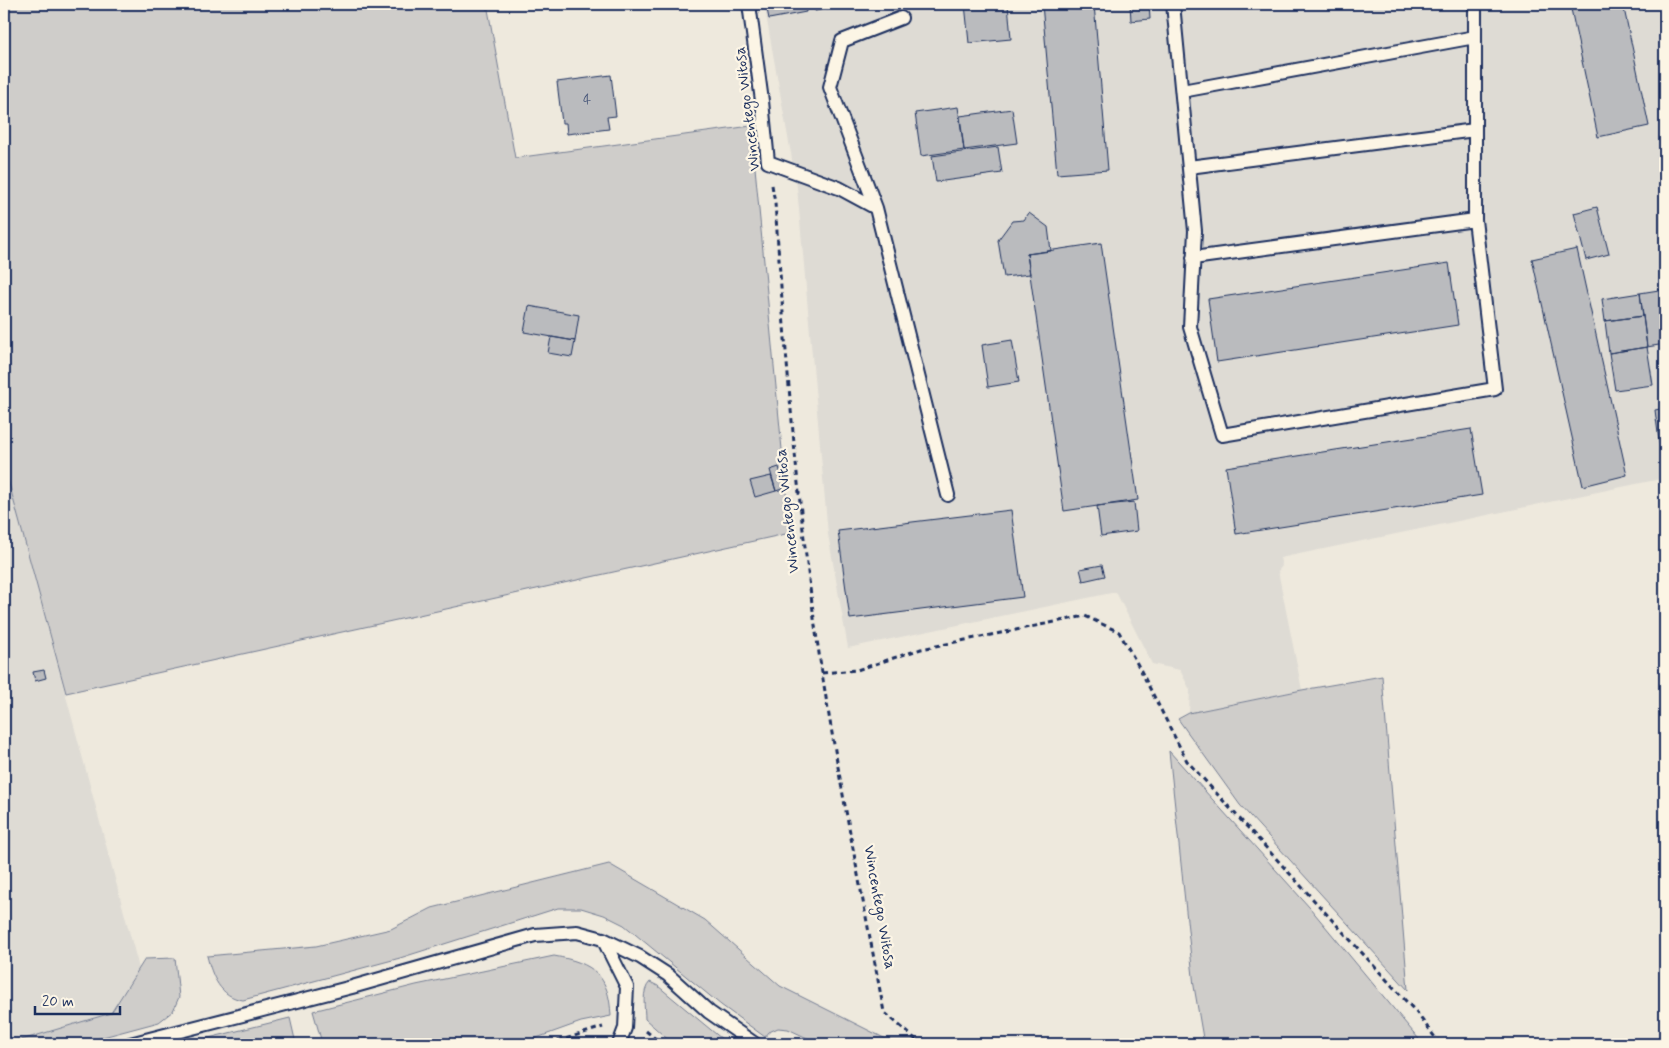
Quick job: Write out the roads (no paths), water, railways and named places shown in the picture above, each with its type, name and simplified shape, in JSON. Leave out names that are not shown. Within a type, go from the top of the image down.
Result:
[{"type":"lane","name":"Wincentego Witosa","points":[[749,4],[768,162],[839,188],[876,208]]},
{"type":"lane","points":[[1173,4],[1194,231],[1190,327],[1222,435],[1495,389],[1475,220],[1475,4]]},
{"type":"lane","points":[[901,18],[842,42],[830,87],[876,208],[948,495]]},
{"type":"lane","points":[[1182,91],[1475,37]]},
{"type":"lane","points":[[1189,167],[1475,130]]},
{"type":"lane","points":[[1193,258],[1475,220]]},
{"type":"lane","points":[[130,1044],[352,988],[535,935],[577,932],[603,939],[668,975],[709,1012],[755,1044]]},
{"type":"lane","points":[[603,939],[627,987],[625,1028],[619,1044]]}]
